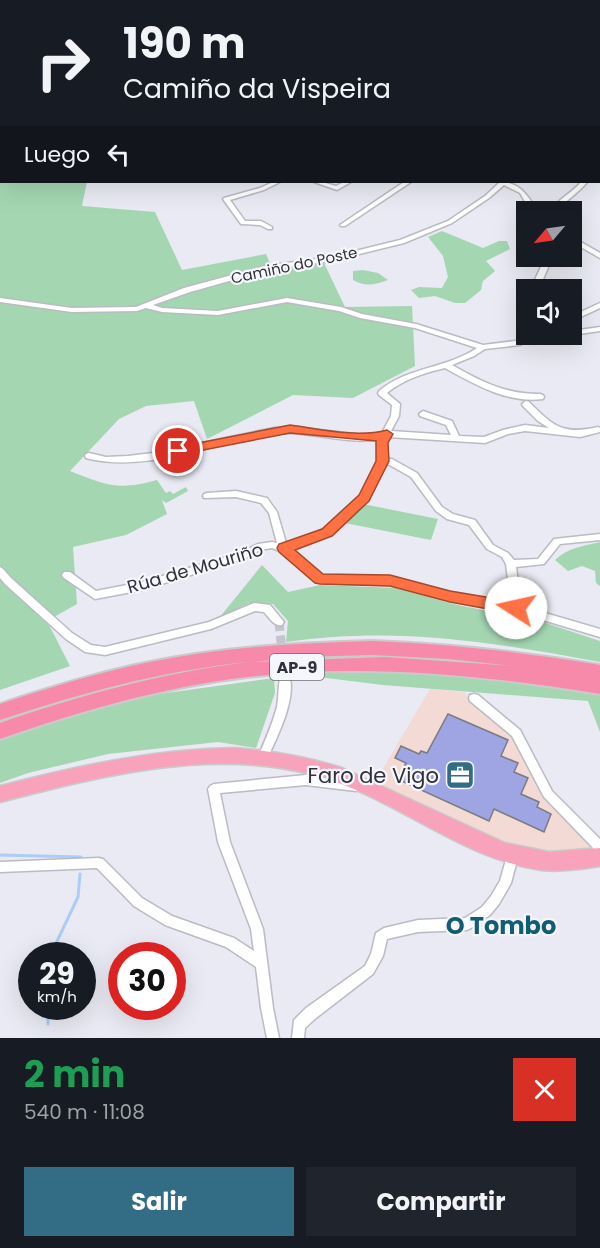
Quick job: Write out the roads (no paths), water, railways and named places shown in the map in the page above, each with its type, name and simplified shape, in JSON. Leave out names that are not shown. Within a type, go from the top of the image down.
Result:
[{"type":"highway","name":"AP-9","points":[[0,712],[33,700],[122,675],[209,659],[294,650],[378,648],[453,651],[544,661],[600,673]]},
{"type":"highway","name":"AP-9","points":[[0,731],[60,709],[150,686],[254,669],[355,664],[445,666],[550,678],[600,687]]},
{"type":"highway","points":[[0,794],[125,765],[222,754],[263,757],[315,767],[367,787],[493,848],[513,854],[534,860],[575,862],[600,857]]},
{"type":"street","points":[[270,228],[261,223],[243,223],[226,199],[275,183]]},
{"type":"street","points":[[320,183],[338,188],[346,183]]},
{"type":"street","points":[[343,225],[406,183]]},
{"type":"street","name":"Camiño do Poste","points":[[0,300],[72,310],[137,309],[187,290],[268,268],[331,259],[424,234],[450,222],[487,197],[502,183]]},
{"type":"street","points":[[505,183],[522,192],[528,201]]},
{"type":"street","points":[[560,201],[580,188],[583,183]]},
{"type":"street","points":[[582,245],[600,256]]},
{"type":"street","points":[[147,306],[162,310],[218,313],[287,300],[341,309],[360,316],[416,326],[483,347],[516,344]]},
{"type":"street","points":[[582,314],[600,305]]},
{"type":"street","points":[[582,332],[600,329]]},
{"type":"street","points":[[207,496],[236,494],[264,500],[273,512],[284,548],[327,532],[364,498],[383,461],[381,443],[395,416],[396,404],[382,393],[398,382],[446,365],[477,352],[483,347]]},
{"type":"street","points":[[446,365],[487,387],[515,397],[540,397]]},
{"type":"street","points":[[526,404],[541,419],[563,432]]},
{"type":"street","points":[[423,414],[449,423],[457,439]]},
{"type":"street","points":[[89,456],[103,461],[139,458],[290,429],[345,436],[380,437],[387,434],[485,440],[525,428],[580,434],[600,430]]},
{"type":"street","points":[[389,461],[414,475],[444,513],[450,517],[472,522],[490,547],[505,555],[511,564],[516,608]]},
{"type":"street","points":[[511,564],[541,562],[557,541],[600,537]]},
{"type":"street","name":"Rúa de Mouriño","points":[[67,575],[95,595],[141,586],[243,556],[258,547],[272,545],[284,548],[320,579],[390,581],[450,596],[516,608],[600,633]]},
{"type":"street","points":[[0,571],[69,636],[89,649],[105,651],[210,625],[254,607],[267,608],[279,622]]},
{"type":"street","points":[[263,757],[282,708],[286,691],[285,677]]},
{"type":"street","points":[[474,698],[516,733],[548,794],[600,847]]},
{"type":"street","points":[[273,1038],[257,929],[224,843],[214,789],[306,780],[367,787]]},
{"type":"street","points":[[298,1038],[300,1025],[311,1013],[369,970],[377,956],[380,937],[384,934],[418,926],[467,924],[486,911],[506,883],[513,854]]},
{"type":"street","points":[[0,867],[99,863],[138,902],[169,921],[230,942],[262,964]]},
{"type":"waterway","points":[[0,855],[81,857]]},
{"type":"waterway","points":[[57,942],[78,897],[80,874]]},
{"type":"tunnel","points":[[279,622],[284,672]]},
{"type":"place","name":"Faro de Vigo","points":[[460,775]]},
{"type":"district","name":"O Tombo","points":[[501,925]]}]
